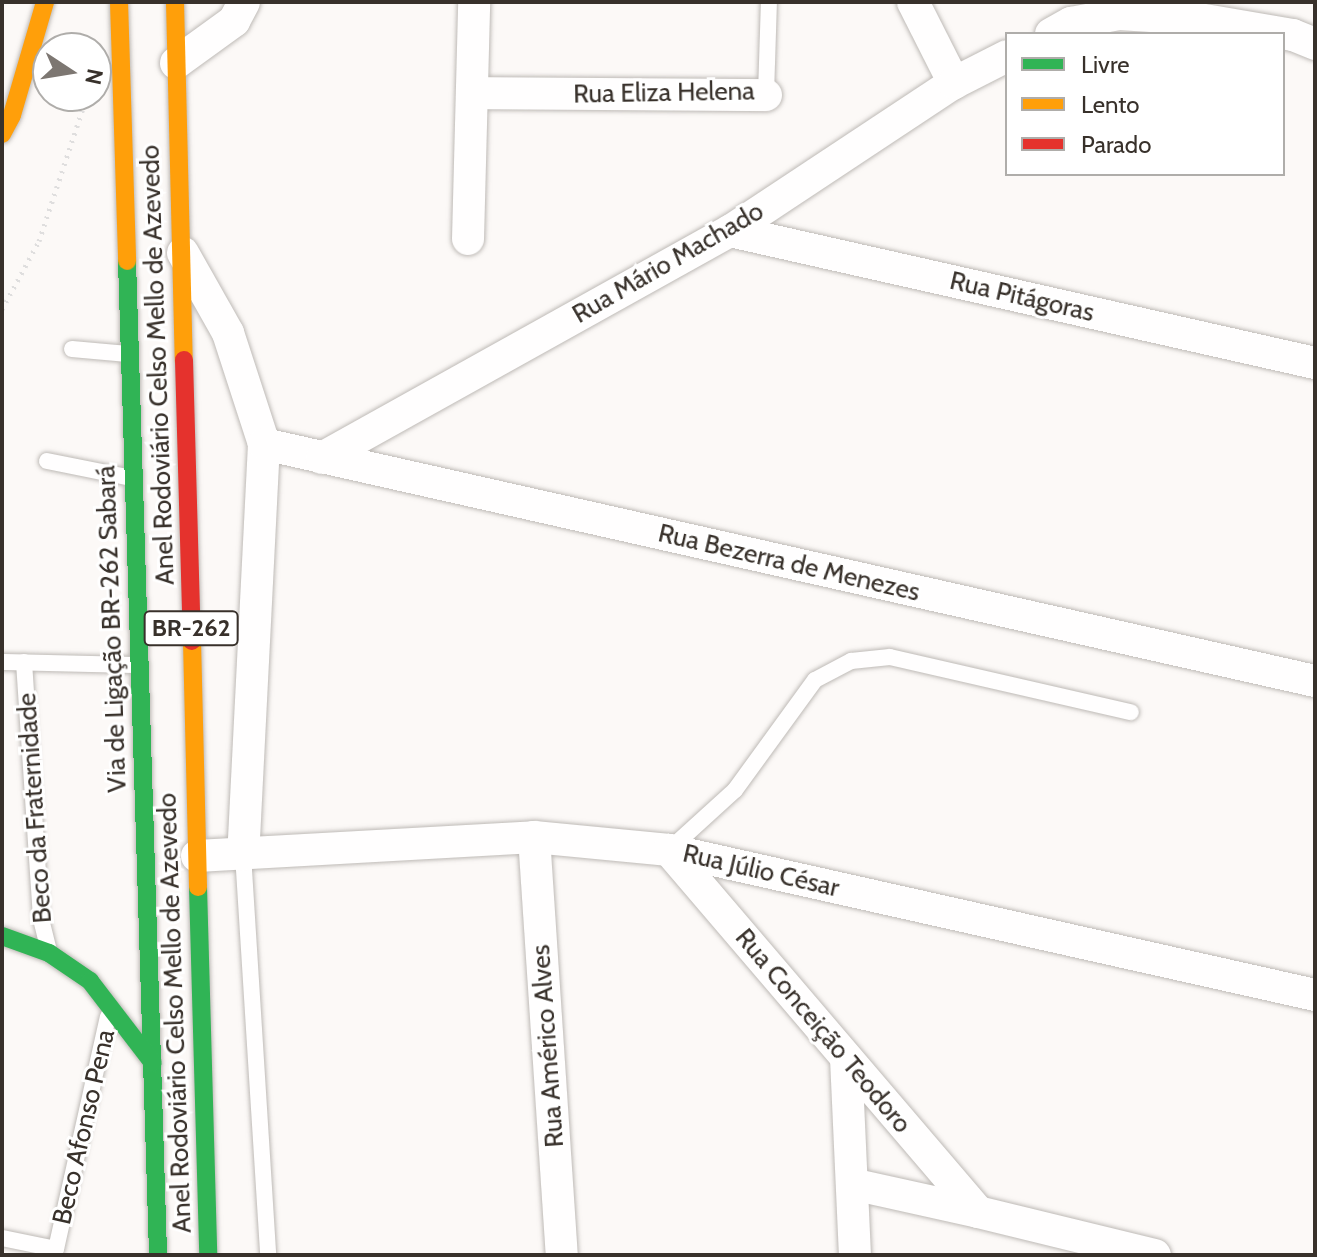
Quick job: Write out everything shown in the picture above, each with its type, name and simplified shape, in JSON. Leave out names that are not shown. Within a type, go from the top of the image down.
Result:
[{"type":"highway","points":[[2,134],[12,115],[45,2]]},
{"type":"highway","name":"Via de Ligação BR-262 Sabará","points":[[119,2],[158,1255]]},
{"type":"highway","name":"Anel Rodoviário Celso Mello de Azevedo","points":[[175,2],[208,1255]]},
{"type":"highway","points":[[2,936],[49,953],[90,981],[111,1004],[153,1063]]},
{"type":"street","points":[[176,63],[234,21],[244,2]]},
{"type":"street","points":[[468,239],[474,2]]},
{"type":"street","points":[[913,2],[954,83]]},
{"type":"street","points":[[1055,32],[1071,23],[1119,14],[1199,19],[1275,32]]},
{"type":"street","points":[[1285,34],[1315,44]]},
{"type":"street","name":"Rua Mário Machado","points":[[322,458],[730,231],[954,83],[1005,57]]},
{"type":"street","name":"Rua Eliza Helena","points":[[472,93],[766,95]]},
{"type":"street","name":"Rua Pitágoras","points":[[730,231],[1315,363]]},
{"type":"street","points":[[181,250],[228,333],[264,444],[243,854]]},
{"type":"street","name":"Rua Bezerra de Menezes","points":[[264,444],[1315,681]]},
{"type":"street","name":"Rua Júlio César","points":[[197,856],[534,837],[669,850],[1315,995]]},
{"type":"street","name":"Rua Américo Alves","points":[[534,837],[562,1255]]},
{"type":"street","name":"Rua Conceição Teodoro","points":[[669,850],[978,1212]]},
{"type":"street","points":[[846,1058],[855,1255]]},
{"type":"street","points":[[852,1184],[1155,1255]]},
{"type":"lane","name":"Rua Eliza Helena","points":[[766,95],[769,2]]},
{"type":"lane","points":[[72,349],[130,355]]},
{"type":"lane","points":[[47,461],[133,479]]},
{"type":"lane","points":[[669,850],[735,790],[815,680],[851,661],[890,657],[1131,712]]},
{"type":"lane","points":[[2,662],[139,665]]},
{"type":"lane","name":"Beco da Fraternidade","points":[[24,662],[41,919],[49,953]]},
{"type":"lane","points":[[243,854],[268,1255]]},
{"type":"lane","name":"Beco Afonso Pena","points":[[2,1238],[56,1249],[111,1004]]},
{"type":"path","points":[[2,309],[39,241],[81,112]]},
{"type":"traffic: fast","points":[[127,261],[158,1255]]},
{"type":"traffic: fast","points":[[198,887],[208,1255]]},
{"type":"traffic: fast","points":[[2,936],[49,953],[90,981],[153,1063]]},
{"type":"traffic: slow","points":[[2,134],[12,115],[45,2]]},
{"type":"traffic: slow","points":[[119,2],[127,261]]},
{"type":"traffic: slow","points":[[175,2],[184,360]]},
{"type":"traffic: slow","points":[[192,641],[198,887]]},
{"type":"traffic: jam","points":[[184,360],[192,641]]}]
